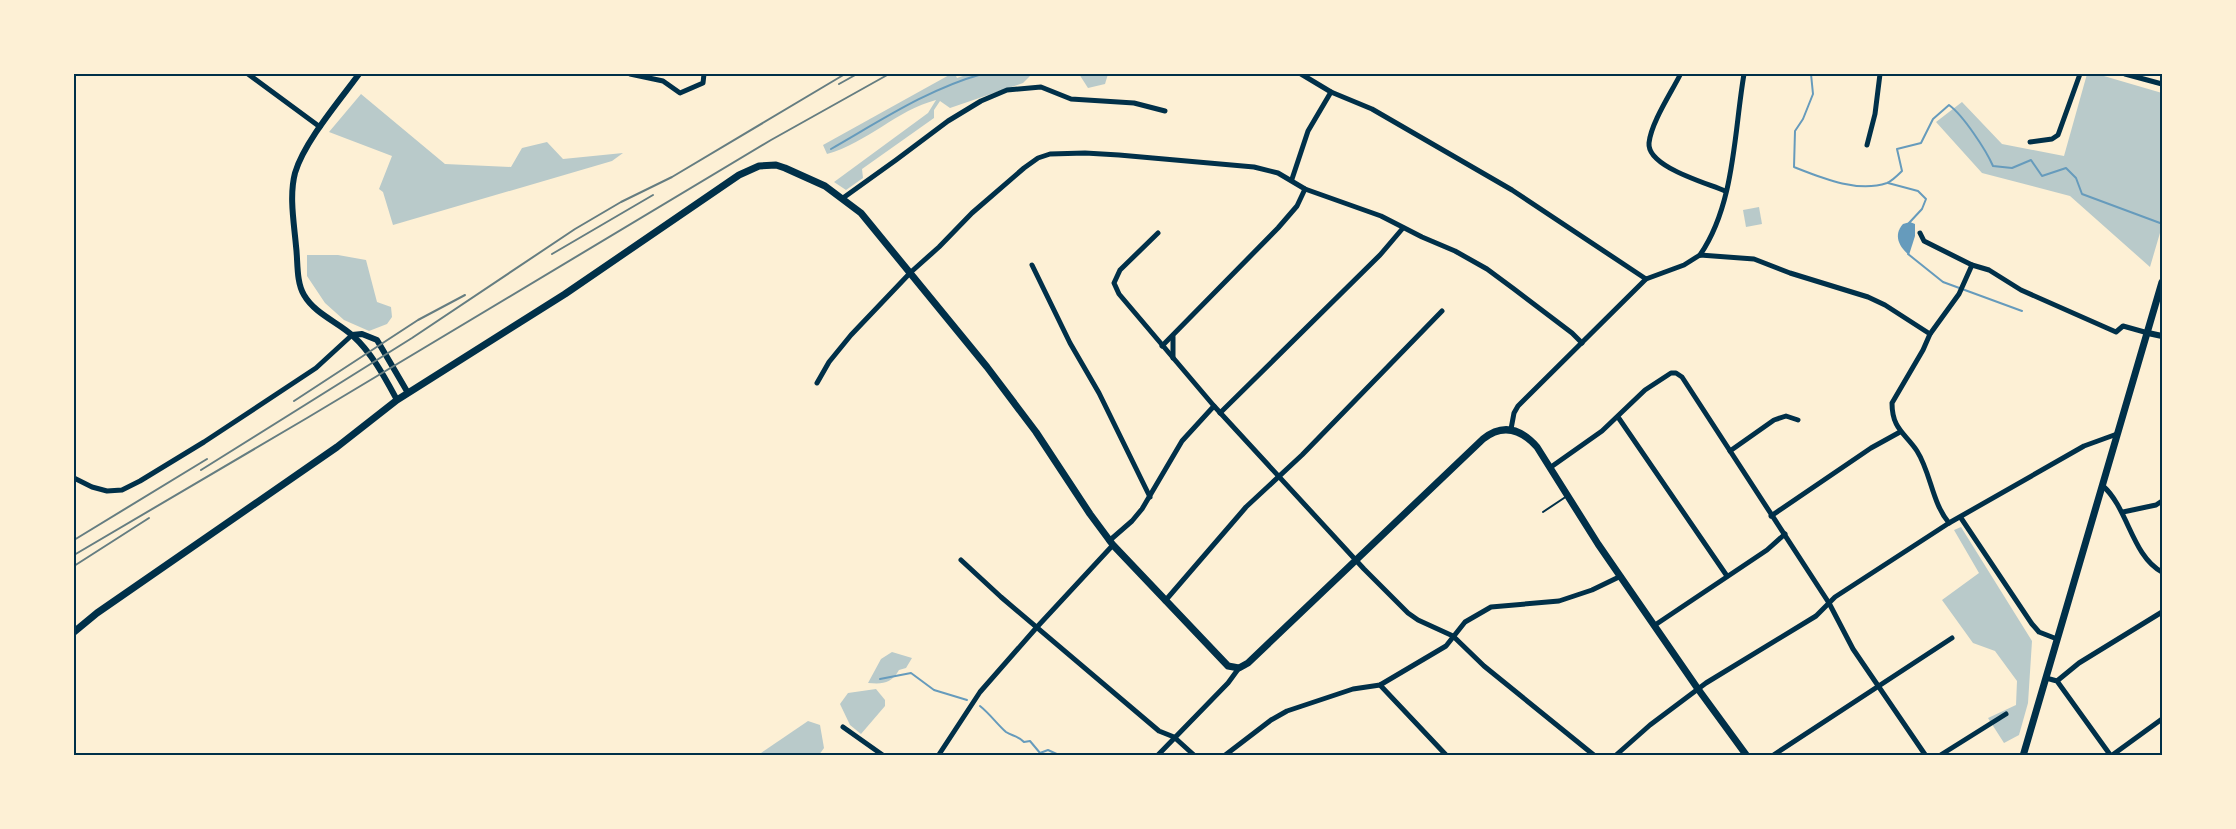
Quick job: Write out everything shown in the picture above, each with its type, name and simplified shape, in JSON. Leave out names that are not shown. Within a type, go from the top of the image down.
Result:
[{"type":"main road","points":[[74,632],[97,613],[337,447],[397,400],[565,294],[740,175],[759,166],[776,165],[804,175],[843,198],[861,213],[911,272],[1012,400],[1111,543],[1225,663],[1239,668],[1248,663],[1483,439],[1493,432],[1511,429],[1520,432],[1533,442],[1620,576],[1747,756]]},
{"type":"main road","points":[[2023,756],[2163,282]]},
{"type":"street","points":[[248,74],[321,127]]},
{"type":"street","points":[[359,74],[321,127],[303,155],[296,172],[294,216],[300,281],[304,296],[329,320],[352,335],[366,350],[397,400]]},
{"type":"street","points":[[630,74],[663,81],[680,93],[703,83],[704,74]]},
{"type":"street","points":[[1301,74],[1331,92],[1372,109],[1512,190],[1647,279]]},
{"type":"street","points":[[1511,429],[1518,406],[1647,279],[1684,265],[1700,255],[1712,234],[1725,191],[1737,137],[1744,74]]},
{"type":"street","points":[[1867,145],[1875,114],[1880,74]]},
{"type":"street","points":[[2030,142],[2052,139],[2058,135],[2080,74]]},
{"type":"street","points":[[2125,74],[2163,84]]},
{"type":"street","points":[[1680,75],[1653,129],[1649,141],[1650,150],[1659,162],[1669,168],[1725,191]]},
{"type":"street","points":[[843,198],[948,121],[981,100],[1000,92],[1021,87],[1041,87],[1071,99],[1134,103],[1165,111]]},
{"type":"street","points":[[1292,179],[1308,131],[1331,92]]},
{"type":"street","points":[[817,383],[829,362],[851,335],[911,272],[972,213],[1024,168],[1038,158],[1050,154],[1085,153],[1254,167],[1278,172],[1305,189],[1381,216],[1487,269],[1537,305],[1582,343]]},
{"type":"street","points":[[1162,346],[1278,228],[1297,206],[1305,189]]},
{"type":"street","points":[[1220,413],[1289,346],[1403,228]]},
{"type":"street","points":[[1158,233],[1120,270],[1114,283],[1119,294],[1162,346],[1277,476],[1408,612],[1418,620],[1453,636],[1484,666],[1594,756]]},
{"type":"street","points":[[1920,233],[1924,241],[1972,265],[1989,270],[2021,290],[2116,332],[2123,326],[2163,336]]},
{"type":"street","points":[[1700,255],[1754,259],[1790,273],[1853,290],[1885,305],[1930,334]]},
{"type":"street","points":[[1032,265],[1150,497]]},
{"type":"street","points":[[1948,523],[1941,513],[1917,450],[1900,432],[1892,403],[1930,334],[1959,294],[1972,265]]},
{"type":"street","points":[[1165,601],[1246,507],[1302,455],[1442,311]]},
{"type":"street","points":[[74,478],[107,491],[122,490],[140,481],[316,369],[352,335],[362,334],[377,340],[408,393]]},
{"type":"street","points":[[1173,337],[1173,358]]},
{"type":"street","points":[[1551,467],[1602,431],[1645,390],[1671,373],[1682,376],[1829,603],[1853,649],[1926,756]]},
{"type":"street","points":[[938,756],[980,692],[1132,521],[1150,497],[1182,441],[1214,406]]},
{"type":"street","points":[[1730,451],[1774,420],[1786,416],[1798,420]]},
{"type":"street","points":[[1618,417],[1727,576]]},
{"type":"street","points":[[1771,516],[1870,448],[1900,432]]},
{"type":"street","points":[[1615,756],[1650,725],[1698,689],[1816,616],[1835,597],[1948,523],[1961,518],[2084,446],[2117,434]]},
{"type":"street","points":[[2103,486],[2123,512],[2134,538],[2153,565],[2163,572]]},
{"type":"street","points":[[2123,512],[2156,505],[2163,501]]},
{"type":"street","points":[[1961,518],[2032,624],[2039,632],[2057,639]]},
{"type":"street","points":[[1655,625],[1767,550],[1785,534]]},
{"type":"street","points":[[961,560],[1159,731],[1174,737],[1196,756]]},
{"type":"street","points":[[1224,756],[1271,720],[1287,711],[1353,688],[1380,685],[1446,646],[1465,622],[1491,607],[1559,602],[1592,590],[1620,576]]},
{"type":"street","points":[[2057,681],[2079,663],[2163,612]]},
{"type":"street","points":[[1772,756],[1952,638]]},
{"type":"street","points":[[1156,756],[1228,683],[1239,668]]},
{"type":"street","points":[[2046,678],[2057,681],[2110,754]]},
{"type":"street","points":[[1380,685],[1447,756]]},
{"type":"street","points":[[1940,756],[2006,714]]},
{"type":"street","points":[[2101,756],[2110,754],[2163,719]]},
{"type":"street","points":[[843,727],[884,756]]},
{"type":"lane","points":[[1544,512],[1567,496]]},
{"type":"shaded area","points":[[951,74],[955,74],[957,78],[969,74],[1040,74],[1031,75],[1023,83],[950,108],[940,101],[934,110],[934,118],[862,169],[863,178],[846,190],[834,182],[928,113],[936,100],[908,111],[842,149],[827,154],[823,145]]},
{"type":"shaded area","points":[[1079,74],[1108,74],[1105,84],[1088,88]]},
{"type":"shaded area","points":[[2087,74],[2097,74],[2162,93],[2162,226],[2150,267],[2070,196],[1982,173],[1936,122],[1962,102],[2002,144],[2064,156]]},
{"type":"shaded area","points":[[361,94],[445,164],[511,167],[522,148],[547,142],[563,159],[623,153],[612,161],[393,225],[383,192],[379,189],[392,156],[329,132]]},
{"type":"shaded area","points":[[1759,207],[1762,224],[1746,227],[1743,210]]},
{"type":"shaded area","points":[[307,255],[338,255],[366,260],[377,302],[391,307],[392,317],[387,324],[369,331],[344,320],[325,303],[307,276]]},
{"type":"shaded area","points":[[1961,527],[2032,641],[2028,703],[2019,735],[2004,743],[1988,718],[2016,705],[2017,681],[1995,651],[1973,643],[1942,600],[1979,573],[1954,530]]},
{"type":"shaded area","points":[[892,652],[912,658],[906,668],[899,670],[890,681],[868,683],[881,659]]},
{"type":"shaded area","points":[[876,689],[885,700],[885,706],[861,734],[850,725],[840,704],[848,693]]},
{"type":"shaded area","points":[[808,721],[820,725],[824,748],[819,755],[758,755]]},
{"type":"water","points":[[1910,222],[1915,224],[1915,236],[1909,255],[1898,241],[1898,232],[1903,224]]},
{"type":"waterway","points":[[831,149],[923,97],[982,74]]},
{"type":"waterway","points":[[1811,74],[1813,94],[1803,119],[1795,131],[1794,167],[1840,183],[1864,186],[1887,183],[1902,171],[1897,149],[1921,143],[1933,119],[1949,105],[1974,133],[1993,166],[2012,168],[2031,160],[2042,176],[2066,168],[2076,178],[2082,194],[2160,223]]},
{"type":"waterway","points":[[1888,183],[1918,191],[1926,199],[1922,209],[1909,223]]},
{"type":"waterway","points":[[1908,254],[1943,282],[2022,311]]},
{"type":"waterway","points":[[880,679],[911,673],[934,690],[967,700]]},
{"type":"waterway","points":[[980,706],[1006,732],[1024,742],[1030,741],[1040,753],[1048,750],[1061,756]]},
{"type":"railway","points":[[201,470],[412,338],[575,229],[621,202],[672,177],[845,74]]},
{"type":"railway","points":[[839,84],[857,74]]},
{"type":"railway","points":[[74,555],[771,140],[889,74]]},
{"type":"railway","points":[[552,254],[653,195]]},
{"type":"railway","points":[[294,401],[418,320],[465,295]]},
{"type":"railway","points":[[74,540],[207,459]]},
{"type":"railway","points":[[74,566],[149,518]]}]
